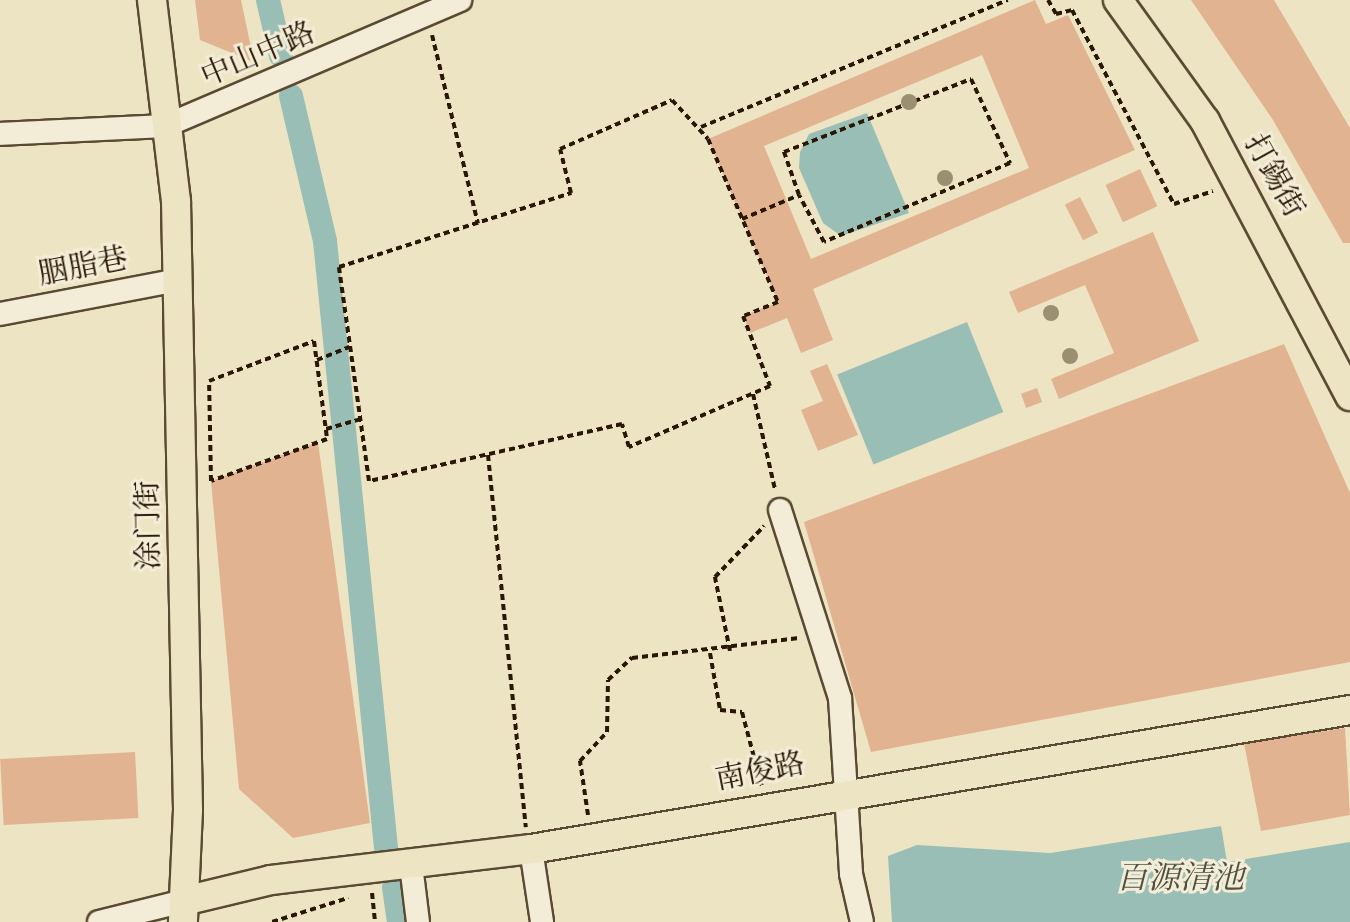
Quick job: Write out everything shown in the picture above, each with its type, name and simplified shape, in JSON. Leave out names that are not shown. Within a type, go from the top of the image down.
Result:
[{"type":"main road","name":"涂门街","points":[[152,0],[178,280],[183,912]]},
{"type":"main road","name":"打錫街","points":[[1118,0],[1205,121],[1350,396]]},
{"type":"main road","name":"打錫街","points":[[1141,0],[1217,118],[1350,361]]},
{"type":"main road","name":"南俊路","points":[[183,912],[271,880],[531,849],[851,789],[1350,710]]},
{"type":"street","name":"中山中路","points":[[0,134],[165,126],[429,7],[460,0]]},
{"type":"street","name":"胭脂巷","points":[[0,314],[178,280]]},
{"type":"street","points":[[780,510],[840,698],[851,789],[851,874],[862,922]]},
{"type":"street","points":[[531,849],[542,922]]},
{"type":"street","points":[[411,865],[418,922]]},
{"type":"street","points":[[99,922],[183,912]]},
{"type":"path","points":[[701,127],[1008,0]]},
{"type":"path","points":[[1048,0],[1056,14],[1072,10],[1174,204],[1182,207],[1237,179]]},
{"type":"path","points":[[429,7],[432,51],[478,223]]},
{"type":"path","points":[[971,79],[1010,163],[824,242],[799,195],[784,152],[971,79]]},
{"type":"path","points":[[672,100],[701,127],[778,302],[743,316],[770,386],[629,447],[622,424],[369,481],[339,267],[571,193],[560,149],[672,100]]},
{"type":"path","points":[[742,219],[799,195]]},
{"type":"path","points":[[314,341],[317,360],[327,439],[211,481],[209,381],[314,341]]},
{"type":"path","points":[[317,360],[350,347]]},
{"type":"path","points":[[730,651],[715,577],[780,510],[753,394]]},
{"type":"path","points":[[326,429],[360,419]]},
{"type":"path","points":[[488,455],[531,849]]},
{"type":"path","points":[[591,837],[580,761],[607,732],[608,680],[632,658],[730,651],[819,634]]},
{"type":"path","points":[[710,653],[720,710],[742,712],[767,805]]},
{"type":"path","points":[[272,922],[372,892],[375,922]]},
{"type":"water","points":[[867,113],[909,213],[841,236],[823,223],[799,168],[800,152],[809,134]]},
{"type":"water","points":[[967,322],[1003,412],[874,464],[837,374]]},
{"type":"water","name":"百源清池","points":[[1221,826],[1227,862],[1350,842],[1350,922],[892,922],[888,856],[917,845],[1050,853]]},
{"type":"building","points":[[195,0],[241,0],[254,62],[200,40]]},
{"type":"building","points":[[1035,0],[1046,24],[1068,15],[1135,150],[813,289],[833,340],[801,353],[787,318],[750,333],[743,316],[778,302],[708,139]],"holes":[[[982,55],[1029,168],[811,259],[764,146]]]},
{"type":"building","points":[[1191,0],[1274,0],[1350,128],[1350,243],[1343,243],[1273,120]]},
{"type":"building","points":[[1140,169],[1157,206],[1123,222],[1106,185]]},
{"type":"building","points":[[1080,197],[1098,233],[1083,240],[1065,205]]},
{"type":"building","points":[[1153,232],[1199,341],[1059,399],[1051,379],[1114,353],[1085,285],[1018,313],[1009,292]]},
{"type":"building","points":[[1284,344],[1350,493],[1350,662],[871,752],[804,522]]},
{"type":"building","points":[[827,364],[858,435],[818,451],[801,410],[823,401],[810,371]]},
{"type":"building","points":[[1037,388],[1042,402],[1026,408],[1021,394]]},
{"type":"building","points":[[318,442],[370,823],[293,838],[239,789],[211,481]]},
{"type":"building","points":[[1345,728],[1350,815],[1261,831],[1244,743]]},
{"type":"building","points":[[135,752],[138,818],[4,825],[0,759]]},
{"type":"waterway","points":[[268,0],[281,56]]},
{"type":"waterway","points":[[291,96],[325,241],[386,848]]},
{"type":"waterway","points":[[394,887],[399,922]]}]
